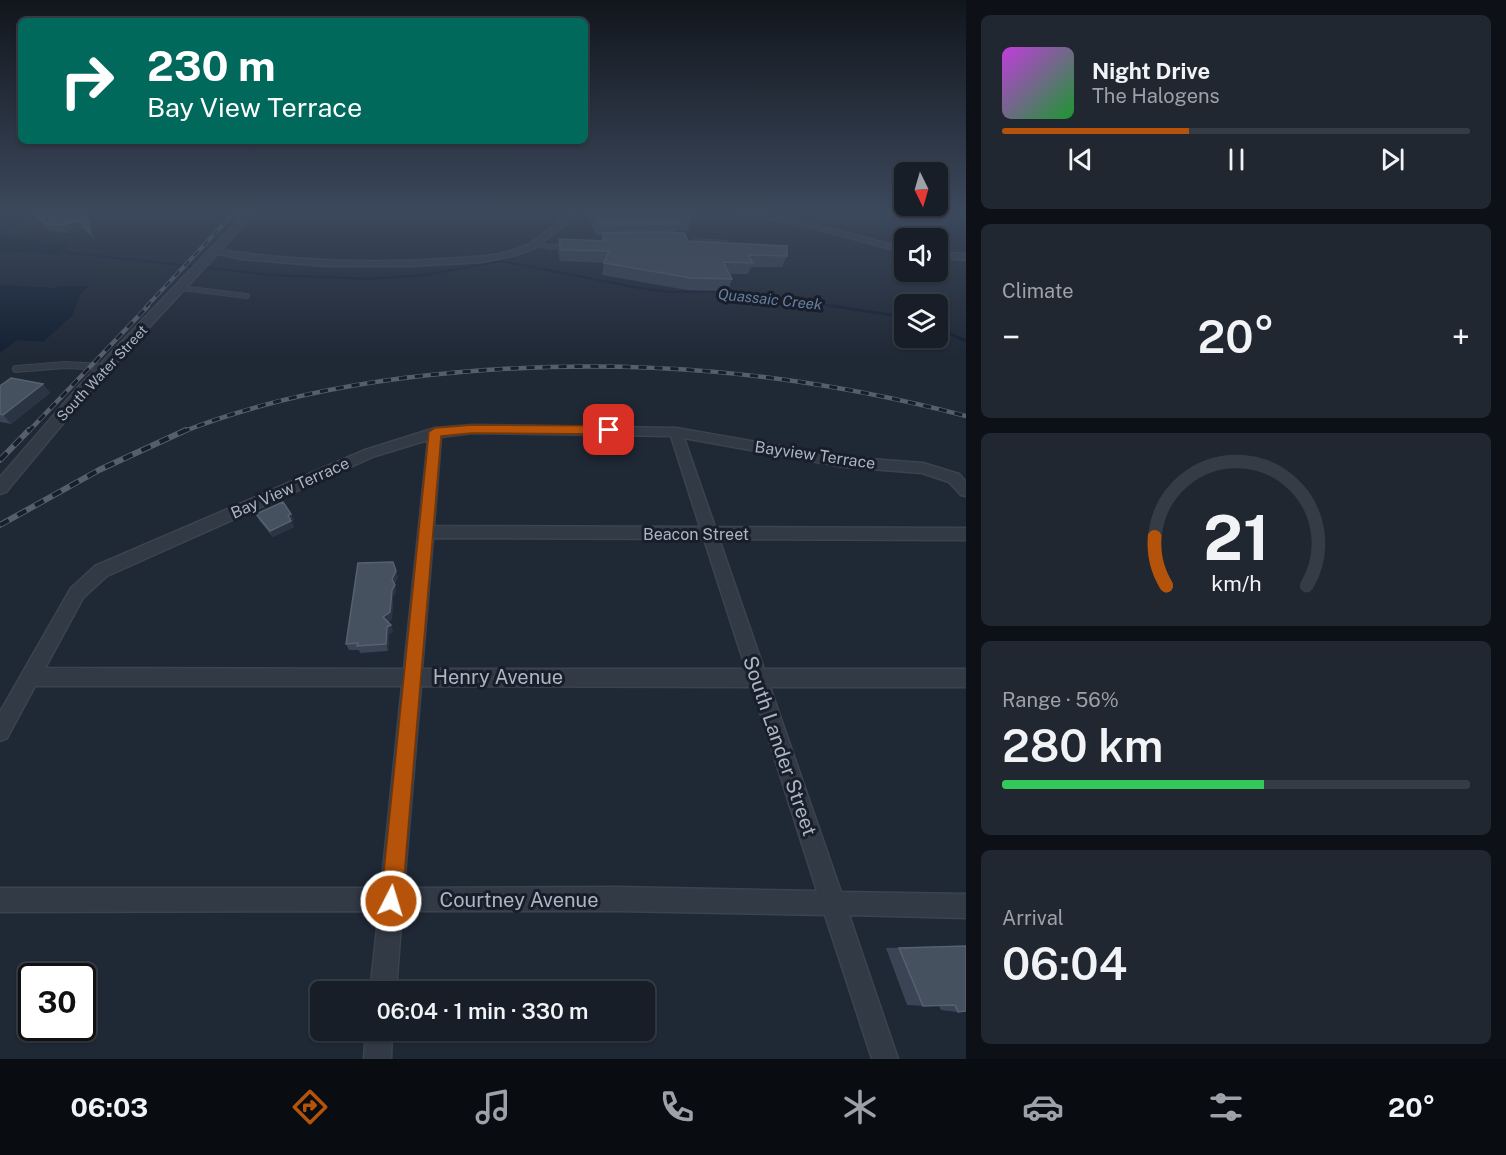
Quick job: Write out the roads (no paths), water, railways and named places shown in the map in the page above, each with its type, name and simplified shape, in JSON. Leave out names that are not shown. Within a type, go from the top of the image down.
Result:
[{"type":"street","name":"South Water Street","points":[[0,488],[50,427],[207,259]]},
{"type":"street","points":[[247,259],[286,263],[379,265],[471,259]]},
{"type":"street","name":"Bay View Terrace","points":[[0,731],[77,594],[101,571],[370,453],[435,432],[472,429],[676,432]]},
{"type":"street","points":[[384,981],[435,432]]},
{"type":"street","name":"Bayview Terrace","points":[[676,432],[844,462],[923,468],[954,477],[966,491]]},
{"type":"street","name":"South Lander Street","points":[[676,432],[885,1059]]},
{"type":"street","name":"Beacon Street","points":[[425,532],[966,534]]},
{"type":"street","name":"Henry Avenue","points":[[31,676],[966,678]]},
{"type":"street","name":"Courtney Avenue","points":[[0,900],[618,899],[966,906]]},
{"type":"street","points":[[377,1059],[378,1041]]},
{"type":"lane","points":[[181,288],[247,296]]},
{"type":"lane","points":[[15,369],[65,365],[108,367]]},
{"type":"water","points":[[0,285],[55,288],[58,286],[89,286],[80,295],[72,316],[43,342],[17,340],[0,353]]},
{"type":"waterway","name":"Quassaic Creek","points":[[131,259],[272,275],[370,279],[425,275],[501,261],[639,288],[669,292],[721,292],[842,307]]},
{"type":"waterway","name":"Quassaic Creek","points":[[833,306],[894,315]]},
{"type":"waterway","name":"Quassaic Creek","points":[[948,333],[966,341]]},
{"type":"railway","points":[[146,307],[191,259]]},
{"type":"railway","points":[[28,432],[148,306]]},
{"type":"railway","points":[[182,432],[250,409],[354,385],[461,372],[590,366],[715,372],[778,379],[840,388],[966,416]]},
{"type":"railway","points":[[0,460],[29,430]]},
{"type":"railway","points":[[0,525],[99,470],[186,430]]}]
